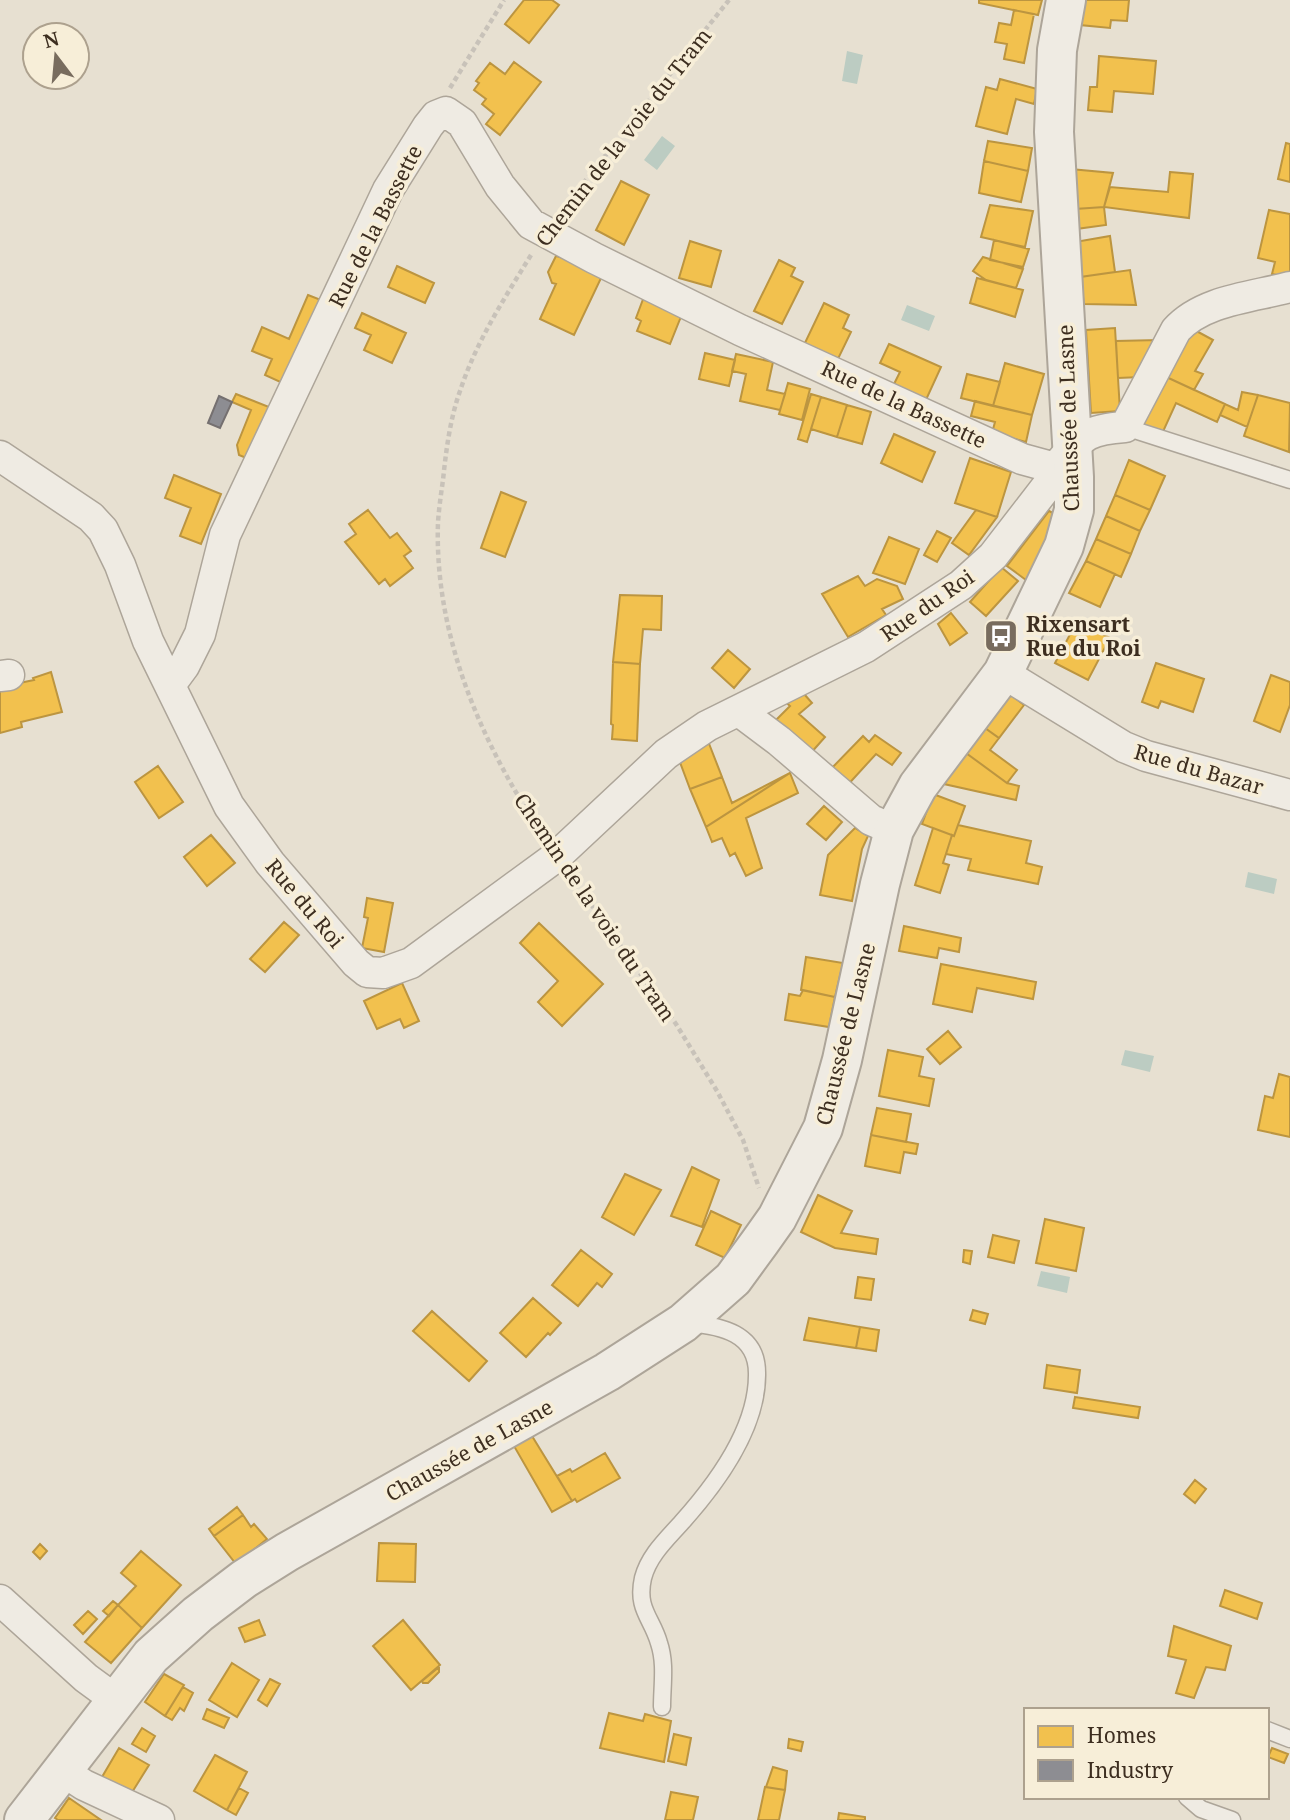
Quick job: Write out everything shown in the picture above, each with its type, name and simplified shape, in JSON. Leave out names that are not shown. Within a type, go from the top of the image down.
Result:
[{"type":"street","name":"Chaussée de Lasne","points":[[24,1820],[151,1656],[198,1614],[244,1579],[607,1372],[683,1323],[733,1279],[777,1218],[823,1128],[842,1060],[894,830],[918,786],[1003,673],[1064,546],[1074,510],[1054,132],[1058,50],[1066,0]]},
{"type":"street","name":"Rue de la Bassette","points":[[170,685],[184,666],[200,634],[225,535],[388,190],[428,126],[436,116],[446,112],[462,123],[515,206],[531,224],[545,232],[740,330],[929,414],[1022,459],[1055,468],[1072,449]]},
{"type":"street","points":[[1072,449],[1084,435],[1107,428],[1125,427],[1176,330],[1187,318],[1212,306],[1290,287]]},
{"type":"street","name":"Rue du Roi","points":[[0,456],[83,511],[103,530],[120,565],[148,641],[229,806],[270,863],[356,963],[367,972],[383,973],[411,963],[557,856],[666,754],[707,726],[866,647],[961,585],[993,556],[1055,477],[1072,449]]},
{"type":"street","name":"Rue du Bazar","points":[[1003,673],[1124,747],[1146,756],[1290,795]]},
{"type":"street","points":[[739,711],[779,741],[870,820],[894,830]]},
{"type":"street","points":[[0,1600],[86,1678],[116,1700]]},
{"type":"street","points":[[61,1770],[84,1785],[159,1820]]},
{"type":"lane","points":[[1125,427],[1290,480]]},
{"type":"lane","points":[[662,1707],[663,1664],[659,1641],[642,1604],[643,1577],[653,1556],[699,1501],[725,1463],[747,1422],[757,1388],[757,1363],[752,1348],[739,1334],[717,1325],[683,1323]]},
{"type":"lane","points":[[1269,1731],[1290,1739]]},
{"type":"lane","points":[[1189,1799],[1201,1809],[1233,1820]]},
{"type":"path","points":[[446,112],[447,94],[504,0]]},
{"type":"path","name":"Chemin de la voie du Tram","points":[[729,0],[545,232],[489,323],[459,392],[445,455],[438,523],[442,590],[453,646],[479,723],[520,801],[676,1024],[704,1069],[743,1140],[760,1192],[777,1218]]},
{"type":"shaded area","points":[[847,51],[863,55],[857,84],[842,81]]},
{"type":"shaded area","points":[[662,136],[675,146],[657,170],[644,160]]},
{"type":"shaded area","points":[[907,305],[935,316],[929,331],[901,320]]},
{"type":"shaded area","points":[[1248,872],[1277,879],[1274,894],[1245,887]]},
{"type":"shaded area","points":[[1125,1050],[1154,1056],[1150,1072],[1121,1065]]},
{"type":"shaded area","points":[[1041,1271],[1070,1277],[1067,1293],[1037,1286]]},
{"type":"building: Homes","points":[[524,0],[552,0],[559,5],[529,43],[505,24]]},
{"type":"building: Homes","points":[[979,0],[1042,0],[1038,15],[979,3]]},
{"type":"building: Homes","points":[[1082,0],[1129,0],[1127,21],[1111,20],[1110,28],[1080,25]]},
{"type":"building: Homes","points":[[1014,10],[1034,14],[1024,63],[1004,59],[1007,44],[995,42],[999,23],[1011,25]]},
{"type":"building: Homes","points":[[1099,56],[1156,61],[1153,94],[1114,91],[1112,112],[1088,110],[1090,87],[1097,87]]},
{"type":"building: Homes","points":[[514,62],[541,82],[500,135],[486,124],[494,114],[482,104],[486,99],[474,90],[479,83],[476,81],[490,63],[505,74]]},
{"type":"building: Homes","points":[[1000,79],[1037,89],[1034,104],[1016,99],[1007,134],[976,126],[986,87],[997,90]]},
{"type":"building: Homes","points":[[988,141],[1032,148],[1028,171],[984,161]]},
{"type":"building: Homes","points":[[1286,143],[1290,144],[1290,182],[1278,179]]},
{"type":"building: Homes","points":[[984,161],[1028,171],[1021,202],[979,193]]},
{"type":"building: Homes","points":[[1070,169],[1113,173],[1104,207],[1075,209]]},
{"type":"building: Homes","points":[[1170,172],[1193,174],[1189,218],[1104,207],[1110,187],[1168,192]]},
{"type":"building: Homes","points":[[621,181],[649,195],[624,245],[596,230]]},
{"type":"building: Homes","points":[[990,205],[1033,211],[1025,247],[981,237]]},
{"type":"building: Homes","points":[[1104,207],[1106,225],[1076,229],[1075,209]]},
{"type":"building: Homes","points":[[1269,210],[1290,214],[1290,278],[1272,274],[1275,262],[1258,258]]},
{"type":"building: Homes","points":[[1110,236],[1115,272],[1080,277],[1075,242]]},
{"type":"building: Homes","points":[[994,240],[1029,249],[1023,267],[990,260]]},
{"type":"building: Homes","points":[[690,241],[721,251],[711,287],[679,278]]},
{"type":"building: Homes","points":[[556,256],[602,276],[574,335],[540,319],[556,284],[552,283],[548,272]]},
{"type":"building: Homes","points":[[983,257],[1023,269],[1016,288],[986,280],[973,271]]},
{"type":"building: Homes","points":[[779,260],[795,268],[791,276],[803,282],[782,324],[754,311]]},
{"type":"building: Homes","points":[[397,266],[434,283],[425,303],[388,287]]},
{"type":"building: Homes","points":[[1130,270],[1136,305],[1084,304],[1080,277]]},
{"type":"building: Homes","points":[[977,278],[1023,290],[1015,317],[970,303]]},
{"type":"building: Homes","points":[[645,294],[684,309],[670,344],[637,331],[641,321],[636,318]]},
{"type":"building: Homes","points":[[308,295],[321,300],[289,386],[265,375],[272,359],[252,351],[262,327],[289,339]]},
{"type":"building: Homes","points":[[824,303],[849,315],[843,328],[851,332],[836,363],[803,347]]},
{"type":"building: Homes","points":[[362,313],[406,333],[392,363],[364,350],[371,335],[355,328]]},
{"type":"building: Homes","points":[[1189,327],[1213,340],[1195,371],[1203,374],[1194,390],[1162,375]]},
{"type":"building: Homes","points":[[1115,328],[1120,411],[1091,413],[1086,330]]},
{"type":"building: Homes","points":[[1159,340],[1141,377],[1118,378],[1116,341]]},
{"type":"building: Homes","points":[[889,344],[941,367],[925,402],[892,388],[900,372],[880,363]]},
{"type":"building: Homes","points":[[705,353],[735,360],[729,386],[699,379]]},
{"type":"building: Homes","points":[[736,354],[773,362],[767,390],[785,394],[780,410],[740,401],[746,374],[732,371]]},
{"type":"building: Homes","points":[[1005,363],[1044,374],[1032,415],[993,406]]},
{"type":"building: Homes","points":[[967,374],[1000,382],[993,406],[961,398]]},
{"type":"building: Homes","points":[[1162,375],[1225,404],[1217,422],[1176,403],[1161,436],[1139,426]]},
{"type":"building: Homes","points":[[788,383],[810,389],[802,420],[779,414]]},
{"type":"building: Homes","points":[[1242,392],[1258,395],[1247,427],[1220,415],[1225,404],[1238,410]]},
{"type":"building: Homes","points":[[236,394],[274,409],[251,460],[239,455],[237,445],[251,410],[232,402]]},
{"type":"building: Homes","points":[[811,394],[821,397],[807,442],[798,439]]},
{"type":"building: Homes","points":[[1258,395],[1290,403],[1289,452],[1244,436]]},
{"type":"building: Homes","points":[[821,397],[847,405],[837,437],[811,429]]},
{"type":"building: Homes","points":[[975,401],[1032,415],[1026,442],[992,433],[995,422],[971,416]]},
{"type":"building: Homes","points":[[847,405],[871,412],[862,444],[837,437]]},
{"type":"building: Homes","points":[[894,434],[935,452],[922,482],[881,463]]},
{"type":"building: Homes","points":[[970,458],[1011,472],[997,517],[955,503]]},
{"type":"building: Homes","points":[[1129,460],[1165,476],[1150,510],[1115,495]]},
{"type":"building: Homes","points":[[174,475],[221,494],[201,544],[180,536],[191,508],[165,498]]},
{"type":"building: Homes","points":[[501,492],[526,502],[505,557],[481,548]]},
{"type":"building: Homes","points":[[1115,495],[1150,510],[1140,531],[1106,516]]},
{"type":"building: Homes","points":[[1041,505],[1049,511],[1007,566],[996,561]]},
{"type":"building: Homes","points":[[368,510],[390,538],[397,533],[411,551],[404,556],[413,568],[390,586],[385,579],[379,584],[345,542],[356,534],[349,524]]},
{"type":"building: Homes","points":[[976,510],[997,517],[969,555],[952,543]]},
{"type":"building: Homes","points":[[1049,511],[1061,517],[1026,580],[1007,566]]},
{"type":"building: Homes","points":[[1106,516],[1140,531],[1131,554],[1096,539]]},
{"type":"building: Homes","points":[[937,531],[951,538],[937,562],[924,555]]},
{"type":"building: Homes","points":[[889,537],[919,549],[905,584],[873,573]]},
{"type":"building: Homes","points":[[1096,539],[1131,554],[1121,577],[1086,561]]},
{"type":"building: Homes","points":[[1086,561],[1115,574],[1100,607],[1069,593]]},
{"type":"building: Homes","points":[[1001,567],[1018,581],[986,616],[970,602]]},
{"type":"building: Homes","points":[[858,576],[865,586],[877,579],[897,586],[903,599],[882,609],[886,615],[848,637],[822,594]]},
{"type":"building: Homes","points":[[620,595],[662,596],[661,630],[643,629],[640,664],[613,662]]},
{"type":"building: Homes","points":[[951,613],[967,633],[950,645],[938,624]]},
{"type":"building: Homes","points":[[1077,621],[1110,638],[1088,680],[1055,663]]},
{"type":"building: Homes","points":[[728,650],[750,669],[734,688],[712,668]]},
{"type":"building: Homes","points":[[613,662],[640,664],[637,741],[612,739]]},
{"type":"building: Homes","points":[[1156,663],[1204,679],[1193,712],[1161,701],[1158,708],[1142,702]]},
{"type":"building: Homes","points":[[51,672],[62,712],[21,722],[22,727],[0,733],[0,687],[34,680],[33,678]]},
{"type":"building: Homes","points":[[1271,675],[1290,682],[1290,705],[1280,732],[1254,721]]},
{"type":"building: Homes","points":[[797,686],[812,703],[799,714],[825,737],[810,754],[775,721],[790,706],[778,695]]},
{"type":"building: Homes","points":[[1010,694],[1024,705],[999,738],[985,728]]},
{"type":"building: Homes","points":[[985,728],[999,738],[990,750],[1017,770],[1007,783],[966,753]]},
{"type":"building: Homes","points":[[875,735],[901,753],[892,765],[876,754],[844,789],[827,773],[863,736],[869,742]]},
{"type":"building: Homes","points":[[708,741],[722,777],[690,789],[678,757]]},
{"type":"building: Homes","points":[[966,753],[1007,783],[1019,786],[1016,800],[944,784]]},
{"type":"building: Homes","points":[[158,766],[183,802],[159,818],[135,782]]},
{"type":"building: Homes","points":[[790,773],[706,827],[690,789],[722,777],[732,803]]},
{"type":"building: Homes","points":[[790,773],[798,793],[746,818],[762,868],[746,876],[735,853],[730,856],[722,838],[712,842],[706,827]]},
{"type":"building: Homes","points":[[933,794],[965,806],[954,836],[922,824]]},
{"type":"building: Homes","points":[[824,806],[842,822],[826,840],[807,824]]},
{"type":"building: Homes","points":[[958,825],[1031,841],[1026,863],[1042,867],[1038,884],[968,870],[971,859],[946,854]]},
{"type":"building: Homes","points":[[855,828],[868,836],[862,849],[852,901],[820,895],[828,855]]},
{"type":"building: Homes","points":[[933,828],[952,835],[943,863],[949,865],[940,893],[915,885]]},
{"type":"building: Homes","points":[[211,835],[235,863],[207,886],[184,857]]},
{"type":"building: Homes","points":[[367,898],[393,903],[384,952],[362,948],[368,918],[364,917]]},
{"type":"building: Homes","points":[[284,922],[299,935],[265,972],[250,959]]},
{"type":"building: Homes","points":[[539,923],[603,984],[562,1026],[538,1002],[558,981],[520,943]]},
{"type":"building: Homes","points":[[904,926],[961,938],[959,952],[939,948],[937,958],[899,951]]},
{"type":"building: Homes","points":[[806,957],[843,963],[835,997],[801,990]]},
{"type":"building: Homes","points":[[941,964],[1036,982],[1033,999],[977,988],[972,1012],[933,1004]]},
{"type":"building: Homes","points":[[402,983],[419,1021],[404,1028],[400,1019],[377,1029],[364,1001]]},
{"type":"building: Homes","points":[[803,990],[835,997],[829,1027],[785,1020],[789,994],[800,996]]},
{"type":"building: Homes","points":[[948,1031],[961,1047],[940,1064],[927,1049]]},
{"type":"building: Homes","points":[[888,1050],[923,1057],[919,1076],[934,1079],[929,1106],[879,1096]]},
{"type":"building: Homes","points":[[1279,1074],[1290,1077],[1290,1137],[1258,1130],[1265,1096],[1273,1098]]},
{"type":"building: Homes","points":[[877,1108],[911,1114],[906,1142],[871,1135]]},
{"type":"building: Homes","points":[[871,1135],[918,1144],[916,1154],[904,1152],[900,1173],[865,1166]]},
{"type":"building: Homes","points":[[692,1167],[719,1180],[702,1227],[671,1216]]},
{"type":"building: Homes","points":[[625,1174],[661,1190],[634,1235],[602,1217]]},
{"type":"building: Homes","points":[[818,1195],[852,1211],[841,1233],[878,1239],[876,1254],[835,1248],[801,1232]]},
{"type":"building: Homes","points":[[711,1211],[741,1225],[725,1258],[696,1245]]},
{"type":"building: Homes","points":[[1045,1219],[1084,1228],[1076,1271],[1036,1263]]},
{"type":"building: Homes","points":[[993,1235],[1019,1241],[1014,1263],[988,1257]]},
{"type":"building: Homes","points":[[581,1250],[612,1274],[602,1287],[597,1283],[578,1306],[552,1285]]},
{"type":"building: Homes","points":[[964,1250],[972,1251],[970,1264],[963,1262]]},
{"type":"building: Homes","points":[[858,1277],[874,1279],[871,1300],[855,1298]]},
{"type":"building: Homes","points":[[533,1298],[561,1323],[526,1357],[500,1333]]},
{"type":"building: Homes","points":[[973,1310],[988,1314],[985,1324],[970,1320]]},
{"type":"building: Homes","points":[[432,1311],[487,1361],[469,1381],[413,1331]]},
{"type":"building: Homes","points":[[809,1318],[860,1327],[856,1348],[804,1340]]},
{"type":"building: Homes","points":[[860,1327],[879,1330],[876,1351],[856,1348]]},
{"type":"building: Homes","points":[[1047,1365],[1080,1370],[1077,1393],[1044,1388]]},
{"type":"building: Homes","points":[[1075,1397],[1140,1407],[1138,1418],[1073,1408]]},
{"type":"building: Homes","points":[[532,1436],[572,1501],[552,1512],[514,1446]]},
{"type":"building: Homes","points":[[605,1453],[620,1478],[577,1502],[575,1499],[572,1501],[557,1476],[570,1469],[572,1472]]},
{"type":"building: Homes","points":[[1195,1480],[1206,1489],[1195,1503],[1184,1494]]},
{"type":"building: Homes","points":[[237,1507],[243,1515],[214,1536],[209,1529]]},
{"type":"building: Homes","points":[[243,1515],[251,1527],[254,1524],[267,1539],[236,1564],[214,1536]]},
{"type":"building: Homes","points":[[379,1543],[416,1544],[415,1582],[377,1581]]},
{"type":"building: Homes","points":[[40,1544],[47,1551],[40,1559],[33,1552]]},
{"type":"building: Homes","points":[[141,1551],[181,1585],[142,1628],[118,1605],[136,1586],[121,1573]]},
{"type":"building: Homes","points":[[1225,1590],[1262,1603],[1257,1619],[1220,1606]]},
{"type":"building: Homes","points":[[113,1601],[118,1605],[109,1616],[103,1611]]},
{"type":"building: Homes","points":[[118,1605],[142,1628],[111,1663],[85,1642]]},
{"type":"building: Homes","points":[[88,1611],[97,1619],[83,1634],[74,1625]]},
{"type":"building: Homes","points":[[259,1620],[265,1635],[245,1642],[239,1628]]},
{"type":"building: Homes","points":[[403,1620],[440,1665],[411,1690],[373,1646]]},
{"type":"building: Homes","points":[[1174,1626],[1231,1646],[1225,1670],[1206,1667],[1194,1698],[1176,1693],[1186,1660],[1168,1656]]},
{"type":"building: Homes","points":[[232,1663],[259,1680],[237,1717],[209,1700]]},
{"type":"building: Homes","points":[[439,1667],[439,1672],[428,1683],[423,1683],[422,1681]]},
{"type":"building: Homes","points":[[164,1674],[184,1685],[165,1716],[145,1702]]},
{"type":"building: Homes","points":[[270,1679],[280,1684],[267,1706],[258,1700]]},
{"type":"building: Homes","points":[[183,1687],[193,1693],[184,1711],[180,1708],[172,1720],[165,1716]]},
{"type":"building: Homes","points":[[207,1709],[229,1718],[224,1728],[203,1719]]},
{"type":"building: Homes","points":[[609,1713],[643,1721],[645,1714],[671,1721],[664,1762],[600,1748]]},
{"type":"building: Homes","points":[[142,1728],[155,1736],[146,1752],[132,1744]]},
{"type":"building: Homes","points":[[674,1734],[691,1738],[686,1765],[668,1761]]},
{"type":"building: Homes","points":[[789,1739],[803,1742],[801,1751],[788,1748]]},
{"type":"building: Homes","points":[[119,1748],[149,1765],[131,1794],[102,1777]]},
{"type":"building: Homes","points":[[1272,1748],[1288,1754],[1284,1763],[1269,1757]]},
{"type":"building: Homes","points":[[215,1755],[247,1772],[227,1810],[194,1791]]},
{"type":"building: Homes","points":[[773,1767],[787,1771],[785,1790],[766,1787]]},
{"type":"building: Homes","points":[[765,1787],[785,1790],[779,1820],[758,1820]]},
{"type":"building: Homes","points":[[239,1788],[248,1793],[236,1815],[227,1810]]},
{"type":"building: Homes","points":[[671,1792],[698,1797],[693,1820],[665,1820]]},
{"type":"building: Homes","points":[[69,1798],[101,1820],[55,1818]]},
{"type":"building: Homes","points":[[839,1813],[865,1817],[865,1820],[838,1820]]},
{"type":"building: Industry","points":[[219,396],[232,402],[220,428],[208,423]]},
{"type":"place","name":"Rixensart Rue du Roi","points":[[1001,636]]}]
